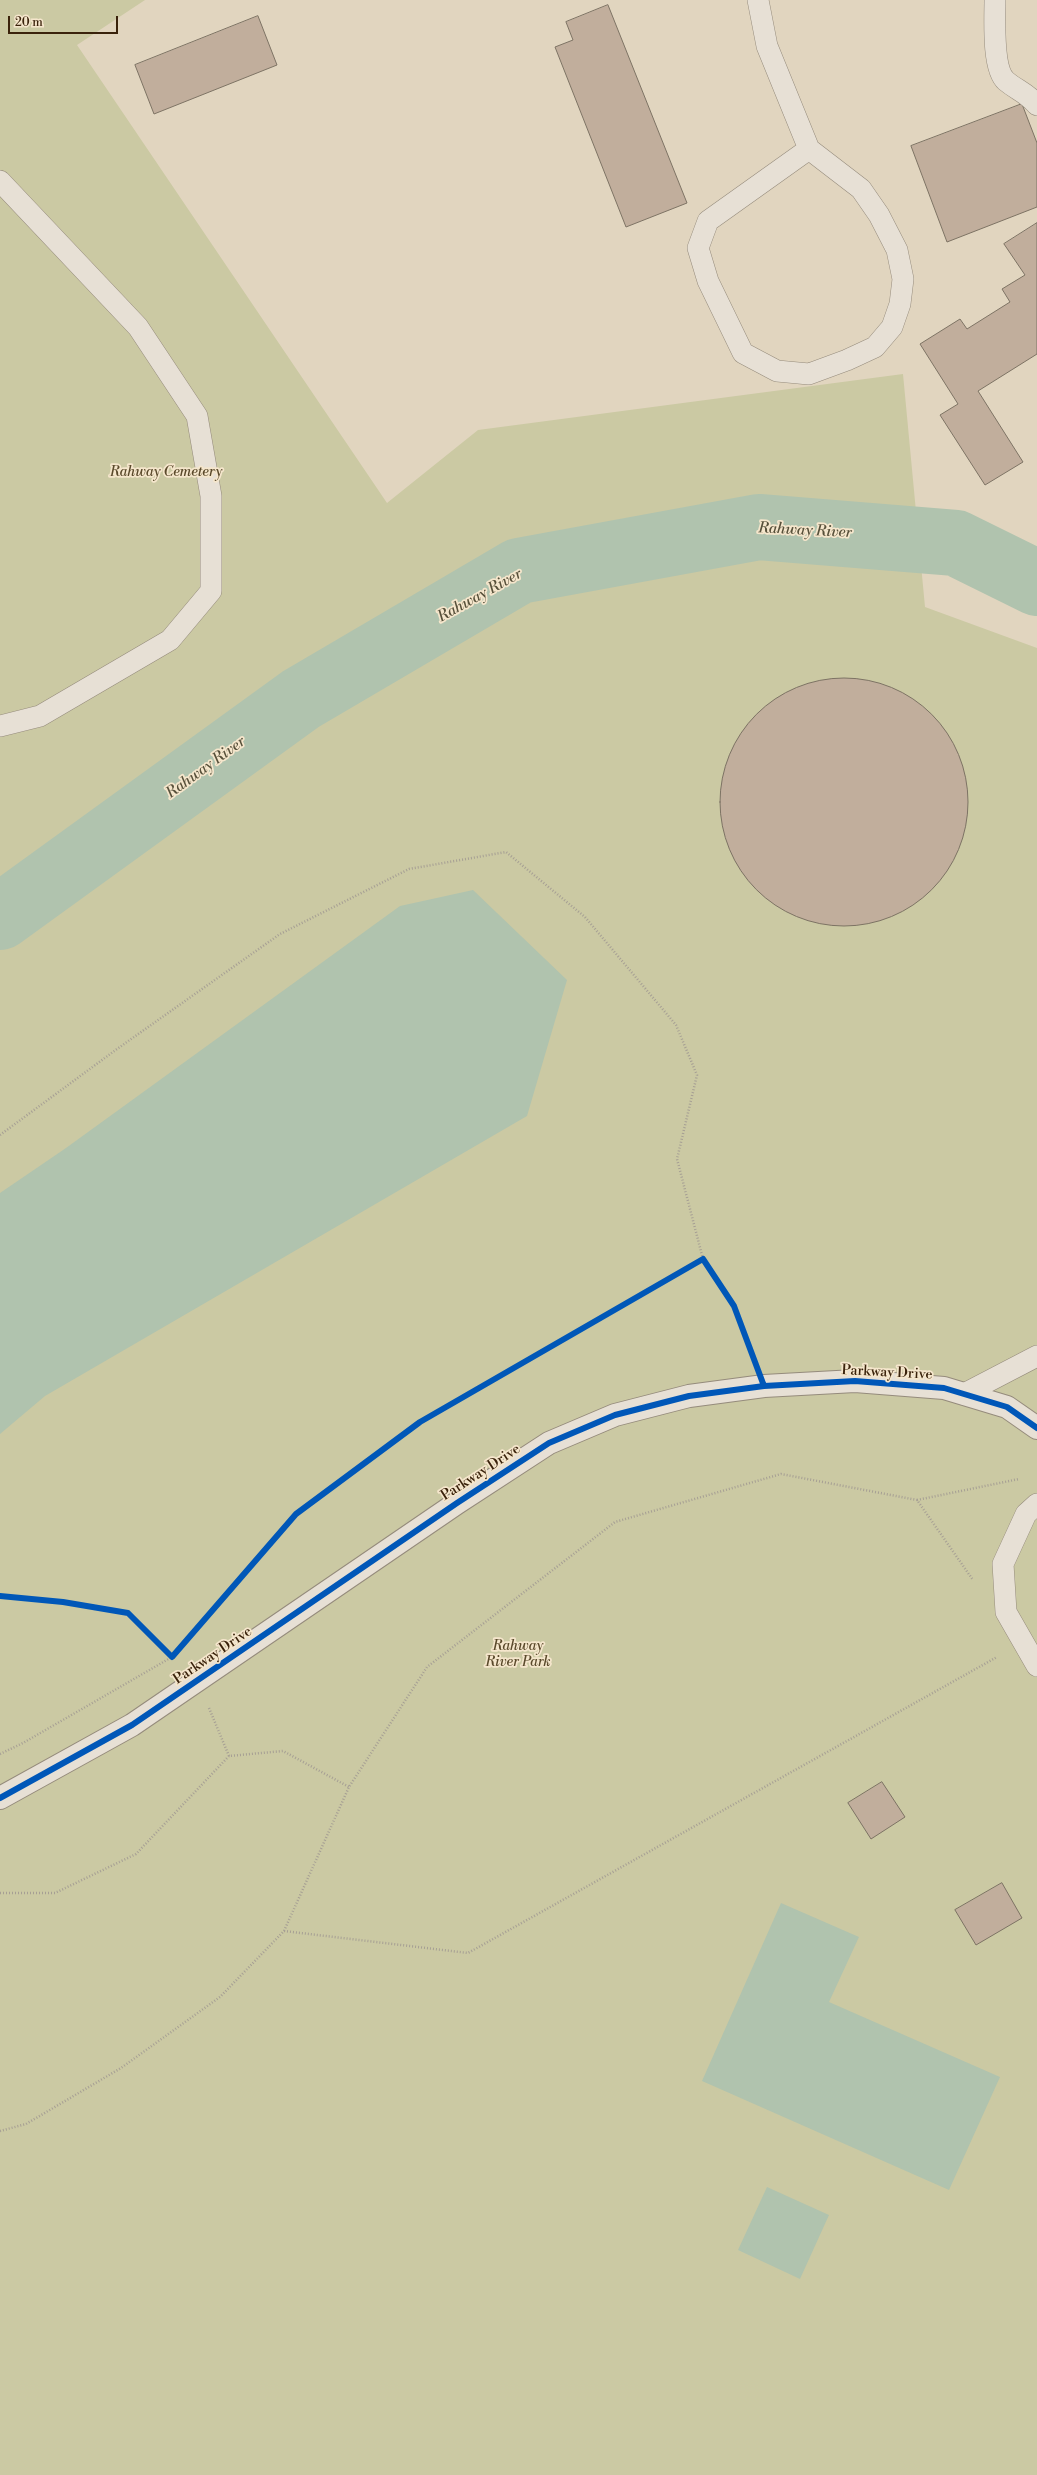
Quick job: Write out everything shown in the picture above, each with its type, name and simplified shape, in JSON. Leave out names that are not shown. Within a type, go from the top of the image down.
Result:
[{"type":"street","name":"Parkway Drive","points":[[0,1798],[132,1725],[457,1503],[549,1443],[615,1415],[689,1396],[764,1386],[856,1381],[944,1388],[1007,1407],[1037,1428]]},
{"type":"lane","points":[[758,0],[767,46],[809,149],[861,189],[879,215],[897,250],[903,279],[900,304],[892,327],[875,346],[847,360],[809,374],[777,371],[743,353],[708,281],[698,248],[708,222],[809,149]]},
{"type":"lane","points":[[995,0],[995,54],[1004,80],[1027,93],[1037,105]]},
{"type":"lane","points":[[0,182],[138,327],[197,416],[211,496],[211,591],[170,640],[40,716],[0,726]]},
{"type":"lane","points":[[964,1394],[1037,1356]]},
{"type":"lane","points":[[1037,1504],[1026,1514],[1003,1564],[1006,1612],[1037,1666]]},
{"type":"path","points":[[0,1135],[117,1048],[280,934],[409,869],[506,852],[585,916],[676,1025],[697,1075],[677,1159],[703,1259],[734,1306],[764,1386]]},
{"type":"path","points":[[0,1754],[23,1743],[172,1657],[296,1514],[420,1422],[703,1259]]},
{"type":"path","points":[[0,2131],[26,2124],[120,2068],[220,1997],[284,1931],[350,1787],[427,1667],[615,1522],[781,1474],[917,1500],[1022,1478]]},
{"type":"path","points":[[917,1500],[977,1586]]},
{"type":"path","points":[[0,1596],[64,1602],[128,1613],[172,1657]]},
{"type":"path","points":[[284,1931],[468,1953],[990,1659],[998,1657]]},
{"type":"path","points":[[0,1893],[55,1893],[136,1854],[229,1756],[283,1751],[350,1787]]},
{"type":"green space","name":"Rahway River Park","points":[[0,0],[145,0],[77,45],[387,503],[478,430],[903,374],[925,607],[1037,648],[1037,2475],[0,2475]]},
{"type":"shaded area","points":[[473,890],[567,980],[527,1116],[45,1396],[0,1434],[0,1193],[66,1148],[400,906]]},
{"type":"shaded area","points":[[781,1903],[859,1937],[829,2002],[1000,2077],[949,2190],[702,2081]]},
{"type":"shaded area","points":[[767,2187],[829,2215],[800,2279],[738,2250]]},
{"type":"building","points":[[608,5],[687,203],[626,227],[555,47],[573,40],[566,22]]},
{"type":"building","points":[[258,16],[277,65],[154,114],[135,65]]},
{"type":"building","points":[[1022,104],[1037,143],[1037,207],[947,242],[911,146]]},
{"type":"building","points":[[1037,223],[1037,354],[978,391],[1023,462],[985,485],[940,415],[958,404],[920,344],[960,319],[967,329],[1010,302],[1002,289],[1025,275],[1004,244]]},
{"type":"building","points":[[844,678],[868,680],[891,687],[913,699],[932,714],[947,733],[959,755],[966,778],[968,802],[966,826],[959,849],[947,871],[932,890],[913,905],[891,917],[868,924],[844,926],[820,924],[797,917],[775,905],[756,890],[741,871],[729,849],[722,826],[720,802],[722,778],[729,755],[741,733],[756,714],[775,699],[797,687],[820,680]]},
{"type":"building","points":[[882,1782],[905,1817],[871,1839],[848,1803]]},
{"type":"building","points":[[1002,1883],[1022,1918],[976,1945],[955,1910]]},
{"type":"waterway","name":"Rahway River","points":[[0,917],[301,699],[519,571],[759,527],[956,543],[1037,583]]},
{"type":"cycle path","points":[[0,1596],[63,1602],[128,1613],[172,1657],[296,1514],[420,1422],[703,1259],[734,1306],[764,1386]]},
{"type":"cycle path","points":[[0,1798],[132,1725],[457,1503],[549,1443],[615,1415],[689,1396],[764,1386],[855,1381],[944,1388],[1007,1407],[1037,1428]]},
{"type":"park label","name":"Rahway Cemetery","points":[[166,473]]}]
